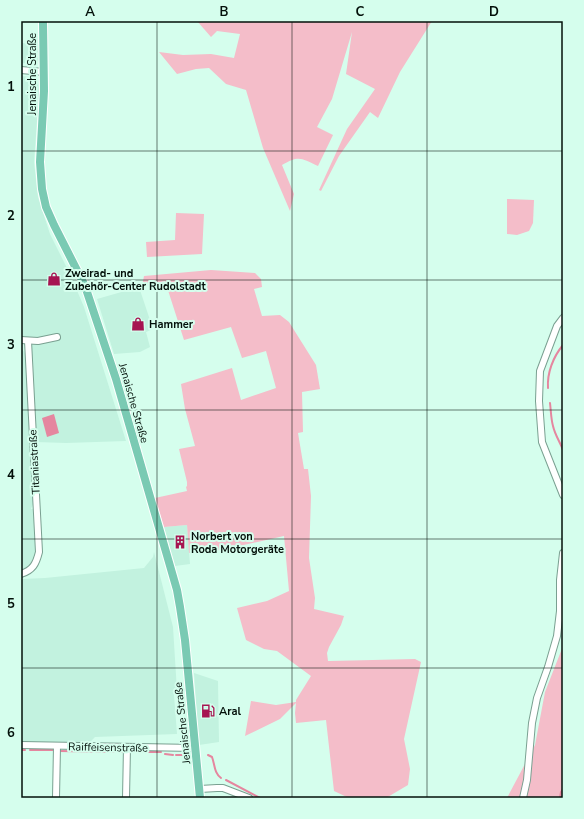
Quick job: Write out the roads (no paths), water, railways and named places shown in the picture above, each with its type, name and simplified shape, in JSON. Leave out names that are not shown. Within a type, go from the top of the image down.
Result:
[{"type":"main road","name":"Jenaische Straße","points":[[43,21],[44,72],[40,162],[42,189],[50,218],[85,286],[95,315],[116,379],[176,590],[185,640],[200,798]]},
{"type":"street","points":[[21,70],[44,72]]},
{"type":"street","points":[[563,318],[557,326],[540,370],[542,442],[563,495]]},
{"type":"street","points":[[21,340],[38,341],[57,337]]},
{"type":"street","name":"Titaniastraße","points":[[21,574],[29,571],[34,565],[39,552],[28,341]]},
{"type":"street","points":[[523,798],[527,780],[532,723],[537,698],[557,636],[563,553]]},
{"type":"street","name":"Raiffeisenstraße","points":[[21,745],[196,748]]},
{"type":"street","points":[[56,798],[57,746]]},
{"type":"street","points":[[126,798],[127,747]]},
{"type":"street","points":[[200,789],[223,788],[249,798]]},
{"type":"waterway","points":[[548,388],[551,365],[563,345]]},
{"type":"waterway","points":[[550,403],[554,429],[563,450]]},
{"type":"waterway","points":[[30,750],[54,750]]},
{"type":"waterway","points":[[59,751],[125,752]]},
{"type":"waterway","points":[[129,752],[161,752]]},
{"type":"waterway","points":[[165,754],[173,755]]},
{"type":"waterway","points":[[176,755],[182,755]]},
{"type":"waterway","points":[[208,755],[212,757],[216,771],[221,778]]},
{"type":"waterway","points":[[226,780],[260,798]]},
{"type":"waterway","points":[[560,798],[563,789]]},
{"type":"place","name":"Zweirad- und Zubehör-Center Rudolstadt","points":[[54,279]]},
{"type":"place","name":"Hammer","points":[[138,324]]},
{"type":"place","name":"Norbert von Roda Motorgeräte","points":[[180,542]]},
{"type":"place","name":"Aral","points":[[208,711]]}]
